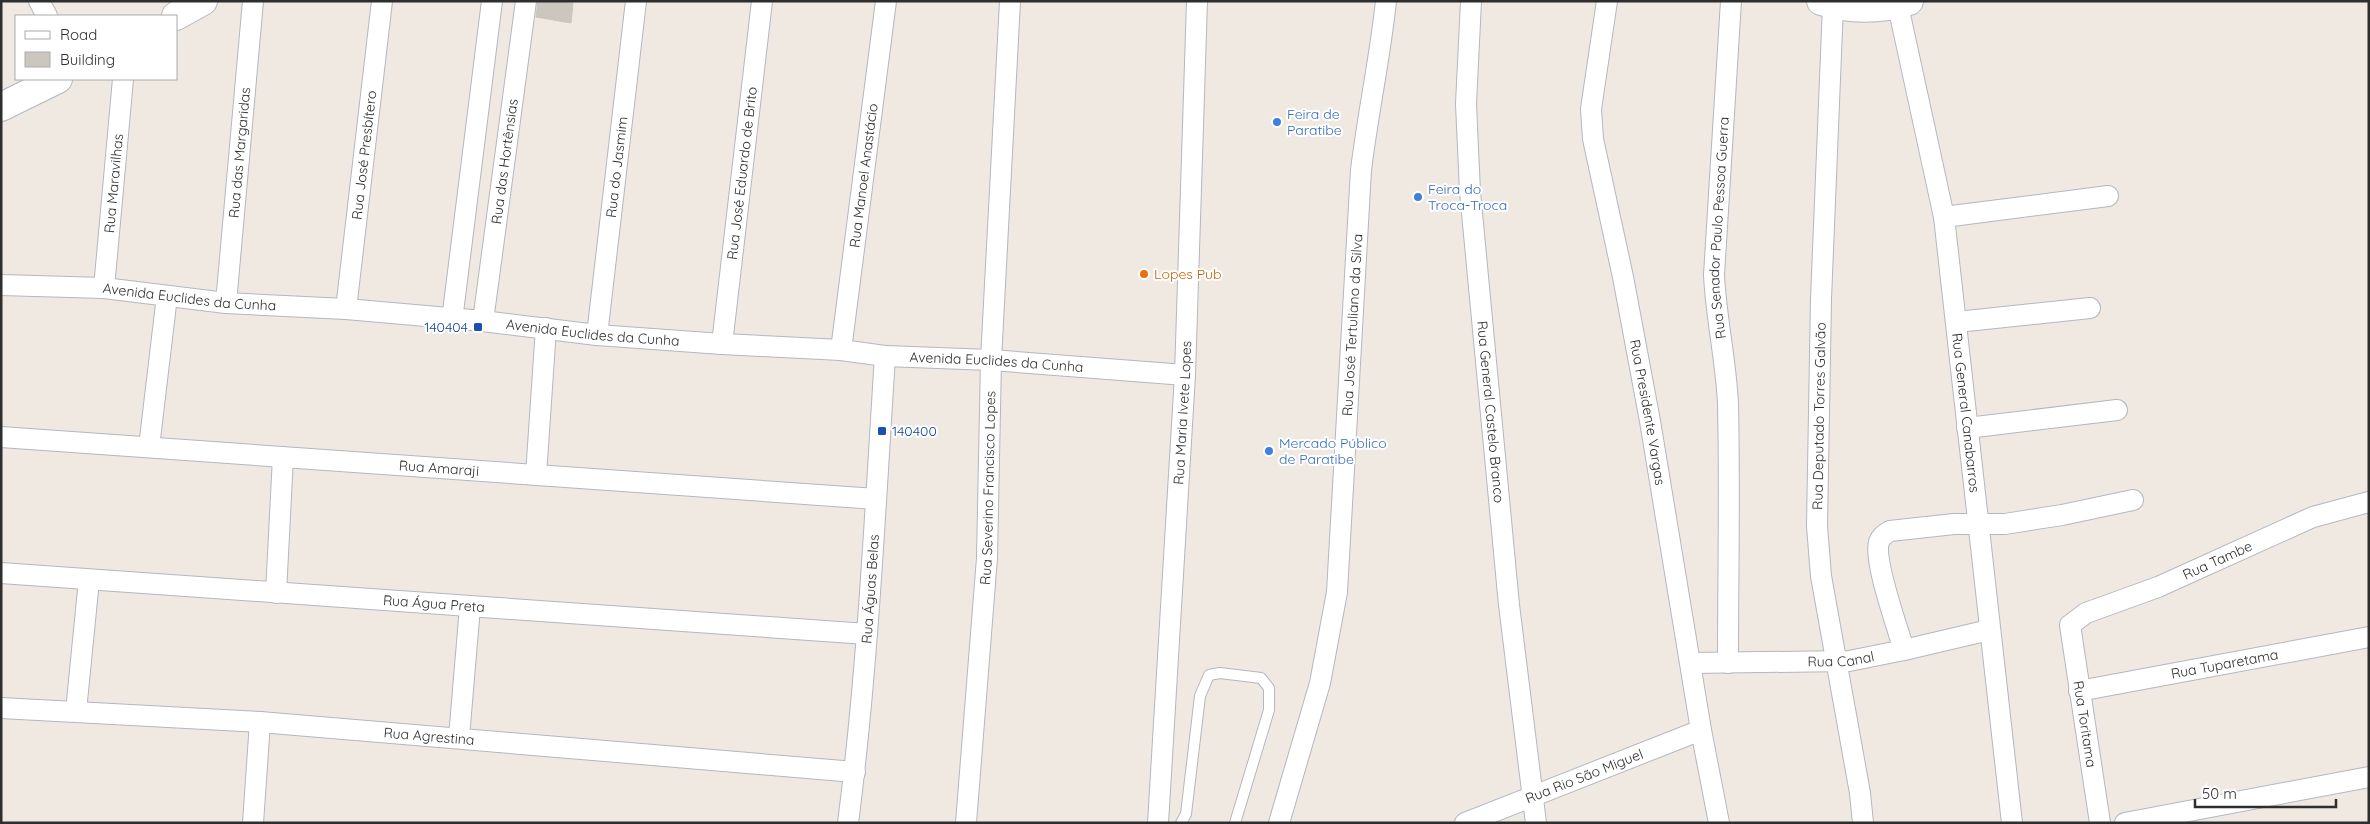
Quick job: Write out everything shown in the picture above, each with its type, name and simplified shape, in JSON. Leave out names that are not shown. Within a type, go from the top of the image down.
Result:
[{"type":"main road","points":[[1827,3],[1861,8],[1901,2]]},
{"type":"main road","points":[[1,107],[56,80]]},
{"type":"street","points":[[39,1],[46,15]]},
{"type":"street","name":"Rua das Margaridas","points":[[226,303],[253,1]]},
{"type":"street","name":"Rua José Presbítero","points":[[346,309],[382,1]]},
{"type":"street","points":[[452,320],[492,1]]},
{"type":"street","name":"Rua das Hortênsias","points":[[483,321],[526,1]]},
{"type":"street","name":"Rua do Jasmim","points":[[597,335],[636,1]]},
{"type":"street","name":"Rua José Eduardo de Brito","points":[[722,344],[762,1]]},
{"type":"street","name":"Rua Manoel Anastácio","points":[[841,350],[886,1]]},
{"type":"street","name":"Rua Severino Francisco Lopes","points":[[966,823],[986,558],[991,360],[1010,1]]},
{"type":"street","name":"Rua Maria Ivete Lopes","points":[[1158,823],[1185,375],[1198,1]]},
{"type":"street","name":"Rua José Tertuliano da Silva","points":[[1279,823],[1320,682],[1337,592],[1361,170],[1368,118],[1380,57],[1386,1]]},
{"type":"street","name":"Rua General Castelo Branco","points":[[1471,1],[1466,104],[1470,192],[1509,605],[1536,823]]},
{"type":"street","name":"Rua Presidente Vargas","points":[[1607,1],[1591,109],[1593,139],[1623,277],[1647,402],[1701,730],[1719,823]]},
{"type":"street","name":"Rua Senador Paulo Pessoa Guerra","points":[[1728,663],[1730,523],[1728,402],[1725,367],[1715,304],[1714,275],[1730,1]]},
{"type":"street","name":"Rua General Canabarros","points":[[1901,2],[1944,216],[2012,823]]},
{"type":"street","name":"Rua Deputado Torres Galvão","points":[[1827,3],[1817,517],[1822,576],[1863,823]]},
{"type":"street","name":"Rua Maravilhas","points":[[104,288],[123,80]]},
{"type":"street","points":[[1944,216],[2108,196]]},
{"type":"street","name":"Avenida Euclides da Cunha","points":[[1,285],[104,288],[226,303],[346,309],[452,320],[483,321],[597,335],[841,350],[885,356],[991,360],[1185,375]]},
{"type":"street","points":[[149,447],[167,296]]},
{"type":"street","points":[[1956,322],[2090,308]]},
{"type":"street","points":[[536,475],[546,328]]},
{"type":"street","name":"Rua Águas Belas","points":[[848,823],[855,772],[867,634],[885,356]]},
{"type":"street","points":[[1967,428],[2117,410]]},
{"type":"street","name":"Rua Amaraji","points":[[1,437],[876,499]]},
{"type":"street","points":[[276,593],[283,457]]},
{"type":"street","points":[[1904,650],[1879,557],[1880,540],[1884,534],[1890,531],[1954,524],[2005,524],[2062,515],[2133,500]]},
{"type":"street","name":"Rua Tambe","points":[[2070,625],[2086,613],[2158,587],[2313,517],[2369,502]]},
{"type":"street","name":"Rua Água Preta","points":[[1,573],[867,634]]},
{"type":"street","points":[[76,711],[89,580]]},
{"type":"street","points":[[459,737],[470,607]]},
{"type":"street","name":"Rua Toritama","points":[[2070,625],[2100,823]]},
{"type":"street","name":"Rua Canal","points":[[1690,663],[1860,660],[1989,630]]},
{"type":"street","name":"Rua Tuparetama","points":[[2080,692],[2369,637]]},
{"type":"street","name":"Rua Agrestina","points":[[1,708],[260,722],[459,737],[855,772]]},
{"type":"street","points":[[253,823],[260,722]]},
{"type":"street","name":"Rua Rio São Miguel","points":[[1465,823],[1701,730]]},
{"type":"street","points":[[2125,823],[2369,777]]},
{"type":"lane","points":[[1181,823],[1186,814],[1200,696],[1209,675],[1220,673],[1261,678],[1269,688],[1269,710],[1235,823]]},
{"type":"building","points":[[538,1],[573,3],[571,23],[536,17]]},
{"type":"place","name":"Feira de Paratibe","points":[[1277,122]]},
{"type":"place","name":"Feira do Troca-Troca","points":[[1418,197]]},
{"type":"place","name":"Lopes Pub","points":[[1144,274]]},
{"type":"place","name":"140404","points":[[478,327]]},
{"type":"place","name":"140400","points":[[882,431]]},
{"type":"place","name":"Mercado Público de Paratibe","points":[[1269,451]]}]
